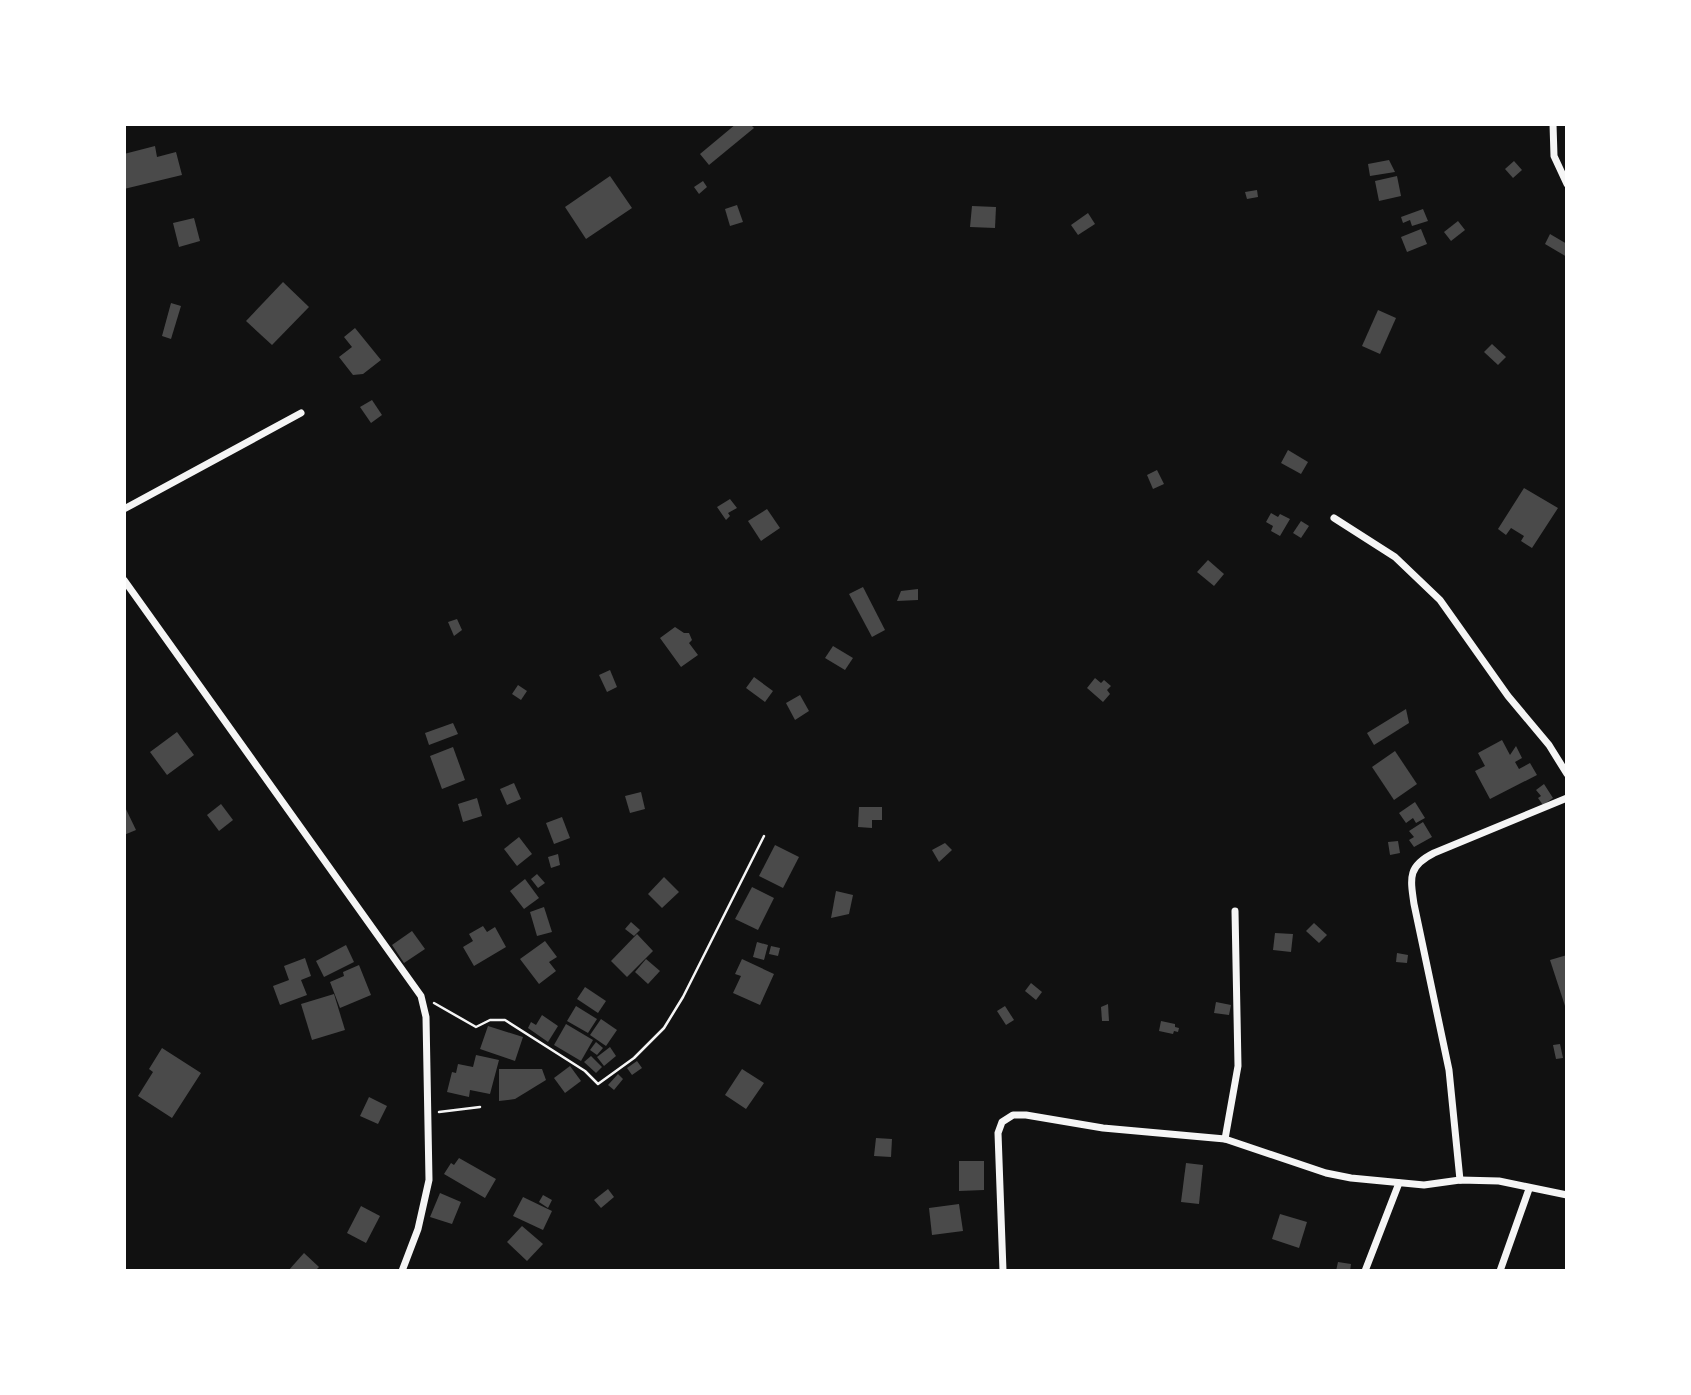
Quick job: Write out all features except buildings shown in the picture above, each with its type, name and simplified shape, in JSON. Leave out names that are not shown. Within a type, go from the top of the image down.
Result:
[{"type":"street","points":[[1553,124],[1554,156],[1567,184]]},
{"type":"street","points":[[124,509],[301,413]]},
{"type":"street","points":[[1334,518],[1395,557],[1440,600],[1508,696],[1549,745],[1567,774]]},
{"type":"street","points":[[124,580],[421,996],[426,1017],[429,1180],[418,1229],[402,1271]]},
{"type":"street","points":[[1460,1180],[1449,1070],[1414,904],[1412,876],[1421,860],[1434,853],[1567,798]]},
{"type":"street","points":[[1225,1139],[1238,1066],[1235,911]]},
{"type":"street","points":[[1003,1271],[998,1133],[1002,1122],[1013,1115],[1103,1128],[1225,1139],[1326,1173],[1351,1178],[1424,1185],[1460,1180],[1499,1181],[1567,1195]]},
{"type":"street","points":[[1365,1271],[1399,1183]]},
{"type":"street","points":[[1500,1271],[1529,1189]]},
{"type":"path","points":[[421,996],[476,1027],[490,1020],[505,1020],[585,1071],[598,1084],[634,1058],[664,1028],[683,996],[764,835]]},
{"type":"path","points":[[429,1113],[480,1107]]}]
